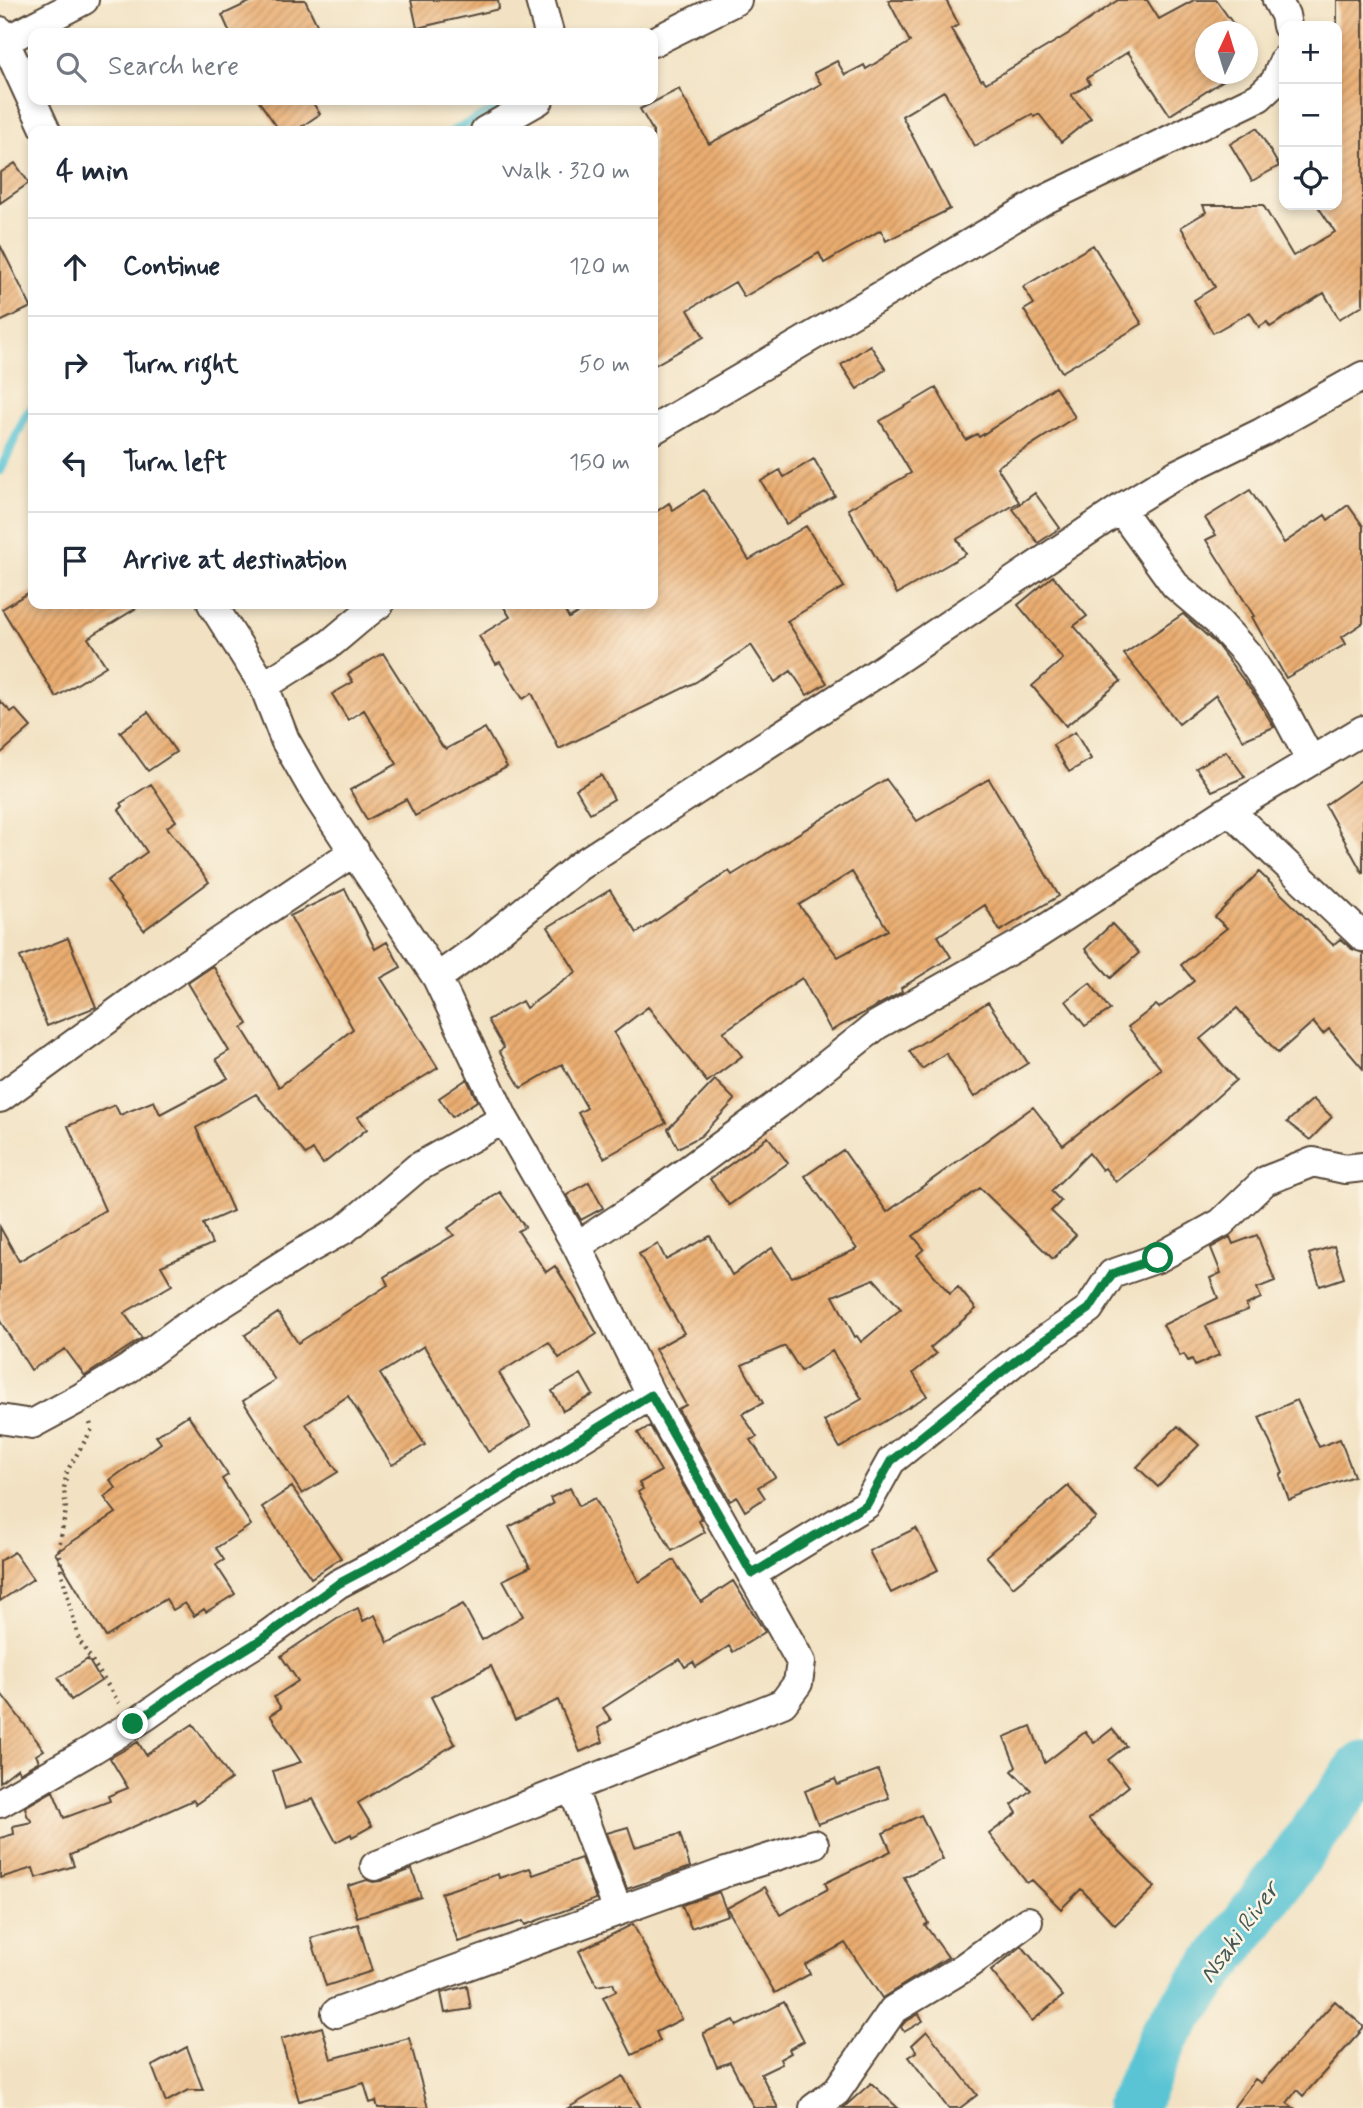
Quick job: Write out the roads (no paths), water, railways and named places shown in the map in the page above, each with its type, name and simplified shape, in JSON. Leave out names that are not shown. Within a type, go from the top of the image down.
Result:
[{"type":"street","points":[[28,92],[2,36],[84,0]]},
{"type":"street","points":[[540,0],[548,28]]},
{"type":"street","points":[[658,40],[737,0]]},
{"type":"street","points":[[1277,0],[1286,21]]},
{"type":"street","points":[[658,427],[1042,201],[1259,97],[1275,82],[1279,72]]},
{"type":"street","points":[[34,105],[44,126]]},
{"type":"street","points":[[494,126],[531,105]]},
{"type":"street","points":[[437,978],[579,866],[880,671],[1120,509],[1177,474],[1261,433],[1363,376]]},
{"type":"street","points":[[1120,509],[1175,585],[1216,620],[1247,654],[1279,701],[1311,761]]},
{"type":"street","points":[[215,609],[264,686],[285,740],[317,796],[437,978],[504,1119],[577,1246],[651,1395],[801,1662],[798,1683],[783,1703],[375,1866]]},
{"type":"street","points":[[264,686],[331,643],[372,609]]},
{"type":"street","points":[[577,1246],[661,1190],[778,1104],[877,1025],[1033,937],[1229,810],[1363,730]]},
{"type":"street","points":[[1229,810],[1363,937]]},
{"type":"street","points":[[0,1098],[149,989],[355,851]]},
{"type":"street","points":[[0,1419],[32,1424],[82,1397],[179,1331],[303,1252],[345,1229],[418,1168],[504,1119]]},
{"type":"street","points":[[752,1574],[867,1504],[891,1461],[1019,1358],[1089,1309],[1112,1274],[1158,1258],[1221,1223],[1265,1181],[1313,1163],[1345,1169],[1363,1167]]},
{"type":"street","points":[[0,1802],[133,1724],[262,1639],[338,1584],[389,1557],[651,1395]]},
{"type":"street","points":[[572,1787],[618,1911]]},
{"type":"street","points":[[336,2013],[726,1872],[814,1844]]},
{"type":"street","points":[[814,2108],[836,2092],[892,2010],[963,1968],[1028,1922]]},
{"type":"waterway","points":[[463,126],[497,109]]},
{"type":"waterway","points":[[0,471],[28,413]]},
{"type":"waterway","name":"Nsaki River","points":[[1131,2108],[1165,2034],[1363,1766]]}]
